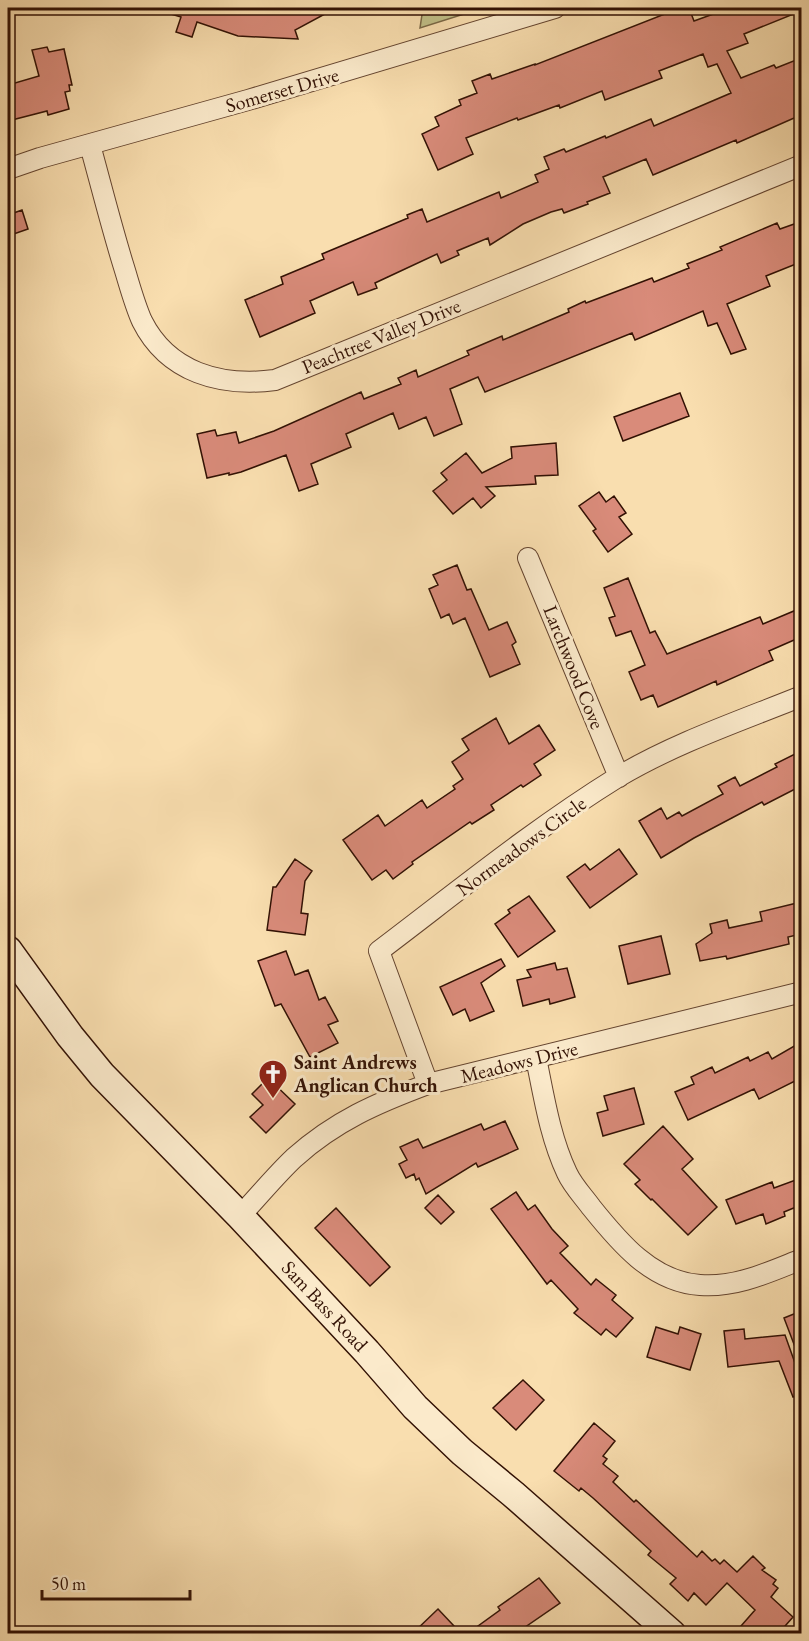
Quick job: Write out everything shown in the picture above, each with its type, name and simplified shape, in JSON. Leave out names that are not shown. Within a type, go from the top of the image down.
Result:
[{"type":"main road","name":"Sam Bass Road","points":[[8,950],[70,1036],[102,1075],[240,1216],[415,1407],[462,1452],[672,1634]]},
{"type":"street","name":"Somerset Drive","points":[[8,168],[259,97],[555,8]]},
{"type":"street","name":"Peachtree Valley Drive","points":[[90,145],[111,226],[144,324],[170,356],[185,367],[206,377],[230,381],[275,380],[801,165]]},
{"type":"street","name":"Larchwood Cove","points":[[528,558],[619,777]]},
{"type":"street","name":"Normeadows Circle","points":[[428,1084],[379,951],[524,841],[619,777],[664,753],[801,696]]},
{"type":"street","name":"Meadows Drive","points":[[240,1216],[293,1159],[320,1137],[379,1102],[428,1084],[801,992]]},
{"type":"street","points":[[536,1058],[552,1137],[568,1175],[603,1221],[635,1256],[655,1271],[702,1286],[739,1282],[801,1259]]},
{"type":"shaded area","points":[[423,8],[483,8],[420,28]]},
{"type":"building","points":[[162,8],[336,8],[295,30],[298,39],[238,36],[197,22],[192,37],[176,32],[181,17],[161,11]]},
{"type":"building","points":[[680,8],[689,8],[694,21],[716,13],[722,8],[801,8],[801,11],[744,34],[748,43],[727,51],[741,78],[774,65],[776,68],[801,58],[801,115],[737,143],[736,140],[653,175],[646,159],[603,177],[610,193],[587,202],[588,204],[564,213],[562,209],[551,212],[523,224],[490,245],[488,238],[457,251],[459,255],[441,263],[437,254],[375,283],[377,288],[358,295],[353,282],[310,301],[315,313],[260,337],[245,300],[283,284],[281,277],[324,259],[322,254],[408,218],[407,215],[422,209],[427,222],[499,192],[501,198],[538,182],[535,175],[549,169],[544,157],[564,149],[566,152],[605,136],[606,138],[651,119],[654,126],[731,93],[717,64],[708,67],[703,54],[659,71],[662,78],[605,100],[602,91],[560,108],[559,105],[518,120],[517,118],[466,138],[473,154],[438,170],[422,134],[439,126],[435,117],[461,105],[459,100],[477,93],[472,81],[490,74],[492,79],[535,65]]},
{"type":"building","points":[[47,47],[49,52],[64,49],[72,85],[69,85],[70,91],[65,92],[69,109],[48,115],[47,111],[8,121],[8,85],[39,76],[32,50]]},
{"type":"building","points":[[22,210],[28,229],[8,236],[8,215]]},
{"type":"building","points":[[777,223],[780,229],[797,223],[801,235],[801,262],[766,276],[770,286],[727,304],[746,349],[731,354],[717,323],[708,326],[703,311],[635,340],[632,333],[485,392],[478,377],[450,389],[462,424],[434,436],[426,417],[399,429],[393,413],[346,434],[351,447],[311,464],[318,484],[299,491],[286,455],[241,472],[207,478],[197,434],[215,430],[217,436],[236,432],[239,443],[274,431],[361,392],[364,399],[401,384],[398,378],[416,370],[418,377],[469,355],[467,351],[502,336],[503,340],[569,312],[568,309],[585,301],[586,303],[652,278],[654,282],[689,268],[687,264],[722,250],[720,247]]},
{"type":"building","points":[[680,393],[689,416],[623,441],[614,417]]},
{"type":"building","points":[[556,443],[558,475],[535,476],[536,484],[486,487],[495,496],[481,508],[473,498],[453,514],[433,491],[447,480],[441,473],[466,453],[482,473],[512,458],[511,447]]},
{"type":"building","points":[[599,492],[606,502],[614,496],[626,513],[619,517],[632,534],[608,552],[593,531],[596,529],[579,506]]},
{"type":"building","points":[[457,565],[467,590],[471,589],[489,630],[507,622],[516,642],[512,645],[520,664],[490,677],[465,618],[453,624],[449,614],[441,618],[429,589],[438,585],[433,575]]},
{"type":"building","points":[[628,578],[650,633],[655,631],[667,654],[760,617],[763,624],[801,608],[801,637],[769,651],[773,660],[717,685],[716,681],[658,707],[653,695],[641,700],[629,672],[645,665],[631,631],[616,636],[609,618],[615,616],[604,588]]},
{"type":"building","points":[[496,718],[509,744],[539,725],[555,750],[534,764],[541,775],[491,805],[494,810],[472,824],[470,822],[412,862],[413,864],[393,879],[386,870],[372,880],[343,840],[378,815],[385,826],[422,800],[427,808],[455,789],[453,786],[463,779],[452,762],[469,750],[462,739]]},
{"type":"building","points":[[797,753],[801,762],[801,786],[764,805],[762,802],[661,858],[639,821],[661,808],[667,819],[679,812],[682,816],[723,794],[718,786],[735,777],[740,786],[777,767],[775,764]]},
{"type":"building","points":[[619,849],[637,874],[590,908],[567,877],[585,864],[590,870]]},
{"type":"building","points":[[295,859],[312,871],[305,881],[301,913],[308,914],[305,935],[267,930],[273,887],[276,887]]},
{"type":"building","points":[[529,896],[555,931],[518,957],[495,924],[510,913],[508,910]]},
{"type":"building","points":[[801,902],[801,934],[788,937],[789,944],[727,959],[726,956],[700,961],[696,944],[712,933],[710,924],[727,920],[729,928],[762,921],[760,912]]},
{"type":"building","points":[[661,936],[670,974],[628,984],[619,946]]},
{"type":"building","points":[[286,951],[295,975],[308,970],[319,1000],[325,997],[338,1021],[328,1025],[338,1043],[310,1057],[281,1004],[275,1006],[258,961]]},
{"type":"building","points":[[501,959],[505,966],[481,983],[494,1011],[470,1021],[465,1009],[453,1015],[440,987]]},
{"type":"building","points":[[555,963],[557,970],[567,968],[575,997],[550,1004],[549,999],[523,1006],[517,980],[531,977],[527,970]]},
{"type":"building","points":[[796,1045],[801,1055],[801,1078],[759,1099],[754,1089],[688,1120],[675,1092],[694,1084],[691,1077],[712,1067],[715,1073],[748,1057],[750,1061],[768,1052],[772,1059]]},
{"type":"building","name":"Saint Andrews Anglican Church","points":[[268,1078],[295,1104],[266,1133],[250,1117],[263,1105],[252,1094]]},
{"type":"building","points":[[634,1088],[644,1124],[603,1136],[597,1113],[608,1110],[604,1096]]},
{"type":"building","points":[[505,1121],[518,1149],[478,1167],[476,1163],[426,1194],[419,1178],[416,1180],[414,1174],[406,1178],[399,1164],[407,1160],[400,1147],[418,1139],[423,1148],[481,1124],[484,1130]]},
{"type":"building","points":[[663,1126],[693,1159],[682,1169],[717,1207],[688,1235],[635,1184],[640,1180],[624,1164]]},
{"type":"building","points":[[801,1178],[801,1205],[784,1212],[785,1216],[766,1224],[763,1214],[736,1224],[726,1200],[772,1182],[774,1188]]},
{"type":"building","points":[[516,1192],[528,1210],[535,1205],[552,1229],[568,1246],[560,1253],[591,1285],[596,1279],[616,1295],[612,1300],[633,1318],[616,1337],[606,1329],[601,1335],[574,1313],[578,1309],[551,1280],[547,1284],[491,1209]]},
{"type":"building","points":[[438,1195],[454,1212],[441,1224],[425,1208]]},
{"type":"building","points":[[336,1208],[390,1267],[370,1286],[315,1228]]},
{"type":"building","points":[[801,1311],[801,1360],[800,1360],[784,1318]]},
{"type":"building","points":[[656,1327],[678,1334],[680,1327],[701,1334],[690,1370],[647,1357]]},
{"type":"building","points":[[744,1329],[745,1339],[785,1335],[801,1380],[801,1394],[793,1397],[779,1361],[728,1367],[724,1331]]},
{"type":"building","points":[[523,1380],[544,1400],[516,1430],[493,1408]]},
{"type":"building","points":[[594,1423],[615,1441],[603,1456],[607,1459],[603,1464],[618,1476],[613,1482],[634,1502],[636,1500],[697,1557],[702,1551],[712,1561],[715,1559],[720,1564],[724,1560],[737,1572],[753,1556],[765,1568],[762,1570],[776,1580],[773,1584],[778,1588],[771,1597],[793,1617],[778,1634],[734,1634],[755,1610],[727,1583],[706,1605],[694,1593],[688,1601],[670,1584],[676,1578],[648,1555],[651,1551],[581,1488],[579,1491],[554,1471]]},
{"type":"building","points":[[539,1578],[560,1603],[515,1634],[467,1634],[500,1610],[498,1607]]},
{"type":"building","points":[[438,1609],[454,1626],[446,1634],[412,1634]]},
{"type":"place","name":"Saint Andrews Anglican Church","points":[[273,1100]]}]
